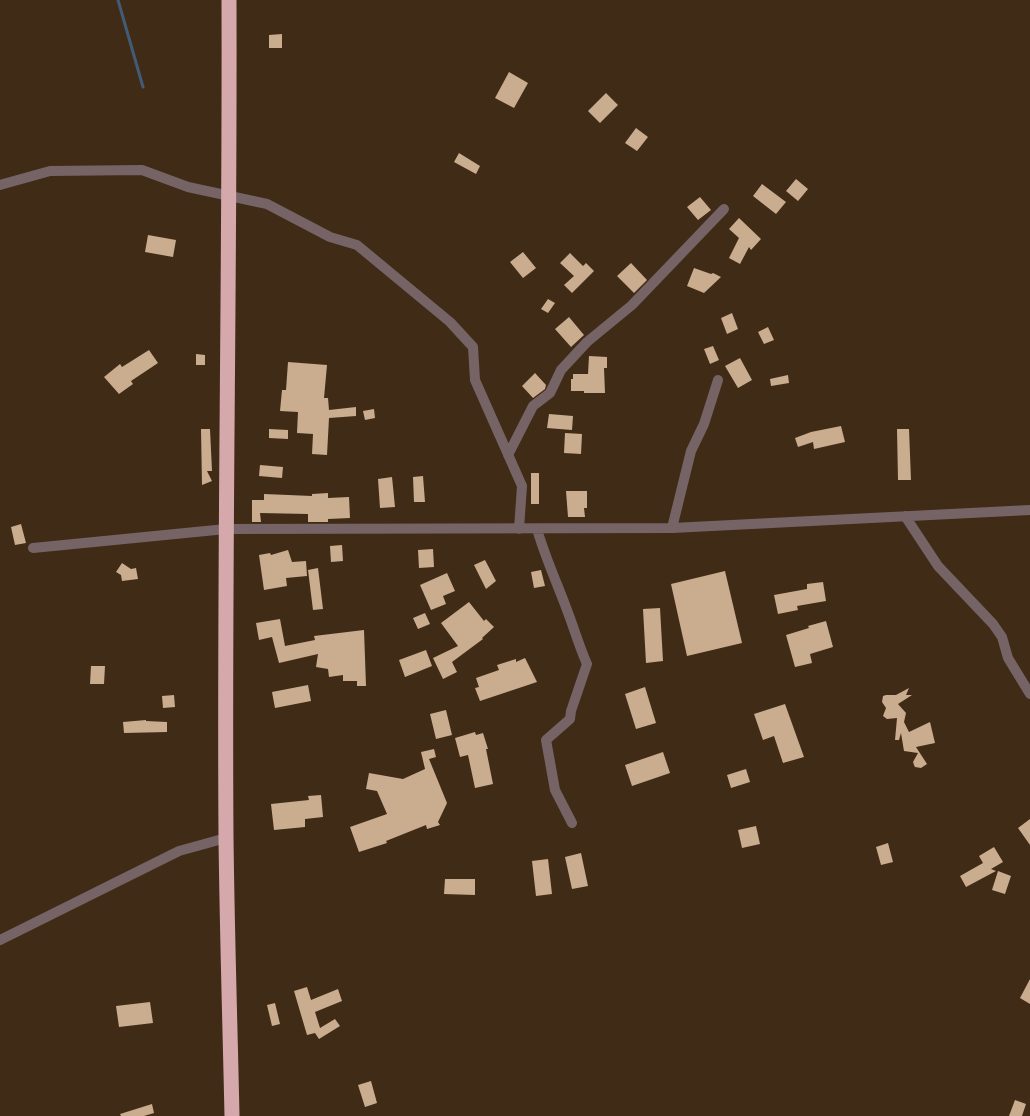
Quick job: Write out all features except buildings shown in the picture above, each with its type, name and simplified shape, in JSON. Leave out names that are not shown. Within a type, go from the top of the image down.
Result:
[{"type":"highway","points":[[229,0],[230,197],[226,528],[226,838],[232,1116]]},
{"type":"street","points":[[0,185],[50,171],[142,170],[188,188],[267,204],[330,237],[357,245],[450,322],[473,347],[475,380],[522,486],[519,528]]},
{"type":"street","points":[[508,455],[533,406],[550,392],[561,370],[587,342],[632,305],[724,209]]},
{"type":"street","points":[[672,528],[691,451],[704,424],[718,380]]},
{"type":"street","points":[[33,548],[226,528],[672,528],[1030,510]]},
{"type":"street","points":[[905,516],[938,566],[993,624],[1002,637],[1008,658],[1030,694]]},
{"type":"street","points":[[536,529],[587,664],[570,711],[570,719],[546,740],[555,790],[572,824]]},
{"type":"street","points":[[0,940],[179,850],[226,838]]},
{"type":"waterway","points":[[118,0],[143,87]]}]
